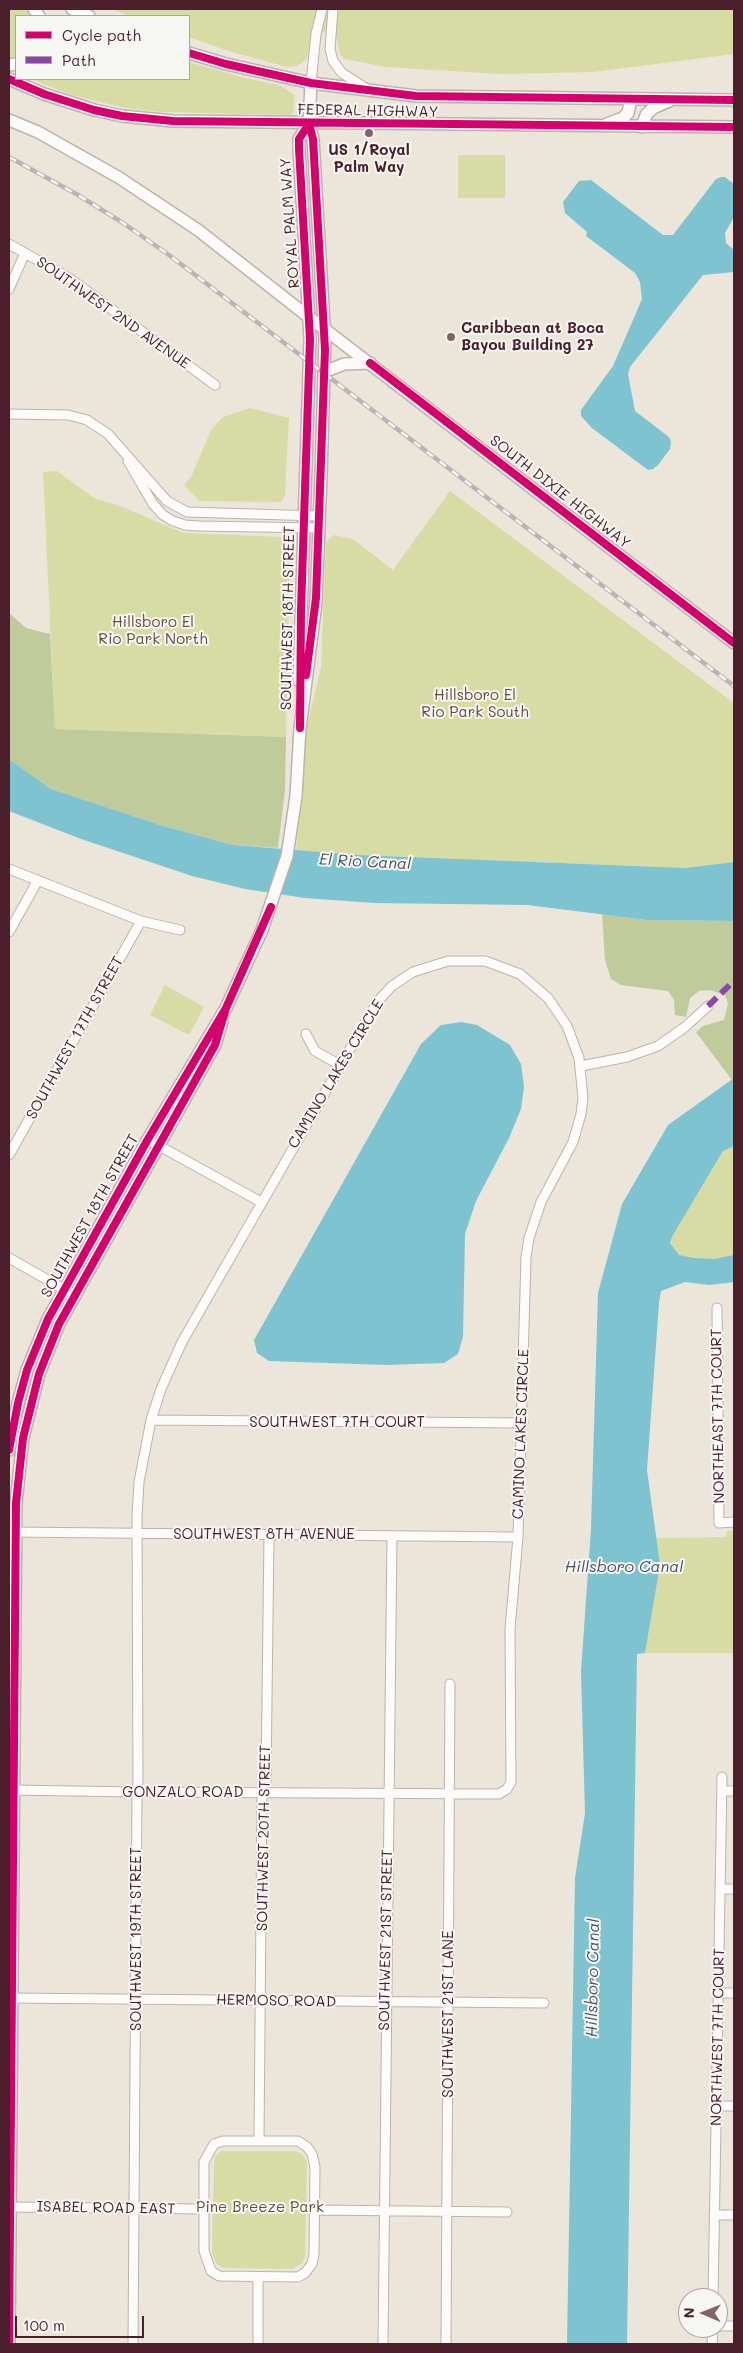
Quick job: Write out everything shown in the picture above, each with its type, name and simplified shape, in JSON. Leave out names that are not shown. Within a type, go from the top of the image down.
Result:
[{"type":"main road","points":[[72,9],[87,15]]},
{"type":"main road","name":"FEDERAL HIGHWAY","points":[[190,52],[226,64],[311,84],[372,92],[450,98],[734,100]]},
{"type":"main road","name":"FEDERAL HIGHWAY","points":[[9,79],[72,104],[122,116],[173,121],[309,124],[734,127]]},
{"type":"main road","name":"ROYAL PALM WAY","points":[[311,84],[309,124],[313,139],[324,329]]},
{"type":"main road","points":[[600,127],[623,118],[631,107],[631,99]]},
{"type":"main road","points":[[642,127],[646,115],[653,108],[674,99]]},
{"type":"main road","name":"SOUTH DIXIE HIGHWAY","points":[[9,120],[38,132],[162,205],[212,241],[734,643]]},
{"type":"main road","name":"ROYAL PALM WAY","points":[[309,124],[300,140],[299,149],[310,318]]},
{"type":"main road","name":"SOUTHWEST 18TH STREET","points":[[300,728],[298,693],[310,318]]},
{"type":"main road","name":"SOUTHWEST 18TH STREET","points":[[9,2344],[12,1532],[18,1470],[30,1406],[46,1354],[69,1292],[226,1008],[271,907],[292,828],[300,728],[316,603],[324,329]]},
{"type":"main road","points":[[324,372],[344,364],[370,363]]},
{"type":"main road","name":"SOUTHWEST 18TH STREET","points":[[9,1450],[18,1403],[27,1370],[48,1318],[69,1292]]},
{"type":"street","name":"ROYAL PALM WAY","points":[[311,84],[314,49],[322,9]]},
{"type":"street","points":[[333,9],[330,49],[337,67],[372,92]]},
{"type":"street","points":[[314,49],[330,49]]},
{"type":"street","name":"SOUTHWEST 2ND AVENUE","points":[[9,244],[69,278],[215,384]]},
{"type":"street","points":[[9,289],[26,253]]},
{"type":"street","points":[[9,414],[68,415],[87,420],[108,434],[167,501],[181,510],[196,514],[304,522],[318,528]]},
{"type":"street","points":[[123,452],[142,486],[158,509],[173,521],[185,525],[304,522],[319,516]]},
{"type":"street","points":[[142,486],[149,479]]},
{"type":"street","points":[[158,509],[167,501]]},
{"type":"street","points":[[9,869],[141,921],[180,930]]},
{"type":"street","points":[[9,932],[38,880]]},
{"type":"street","name":"SOUTHWEST 17TH STREET","points":[[9,1154],[141,921]]},
{"type":"street","name":"CAMINO LAKES CIRCLE","points":[[137,1533],[139,1482],[151,1420],[161,1389],[182,1342],[372,1009],[392,986],[421,968],[448,961],[466,960],[494,964],[512,970],[542,991],[567,1026],[581,1066],[583,1098],[577,1131],[564,1162],[541,1202],[529,1238],[526,1257],[523,1423],[518,1537],[510,1628],[511,1782],[506,1790]]},
{"type":"street","points":[[581,1066],[627,1057],[658,1046],[685,1027],[708,1006]]},
{"type":"street","points":[[306,1034],[315,1051],[340,1065]]},
{"type":"street","points":[[153,1142],[262,1202]]},
{"type":"street","points":[[9,1258],[69,1292]]},
{"type":"street","name":"NORTHEAST 7TH COURT","points":[[717,1308],[719,1523],[734,1522]]},
{"type":"street","name":"SOUTHWEST 7TH COURT","points":[[151,1420],[523,1423]]},
{"type":"street","name":"SOUTHWEST 8TH AVENUE","points":[[12,1532],[518,1537]]},
{"type":"street","name":"SOUTHWEST 19TH STREET","points":[[133,2344],[137,1533]]},
{"type":"street","name":"SOUTHWEST 20TH STREET","points":[[260,2140],[262,1792],[266,1782],[269,1534]]},
{"type":"street","name":"SOUTHWEST 21ST STREET","points":[[383,2344],[392,1536]]},
{"type":"street","name":"SOUTHWEST 21ST LANE","points":[[446,2344],[450,1684]]},
{"type":"street","name":"NORTHWEST 7TH COURT","points":[[713,2288],[722,1777]]},
{"type":"street","name":"GONZALO ROAD","points":[[11,1790],[499,1794],[506,1790]]},
{"type":"street","points":[[722,1791],[734,1791]]},
{"type":"street","points":[[720,1889],[734,1889]]},
{"type":"street","points":[[718,1993],[734,1993]]},
{"type":"street","name":"HERMOSO ROAD","points":[[10,1998],[544,2003]]},
{"type":"street","points":[[716,2106],[734,2106]]},
{"type":"street","points":[[260,2140],[298,2141],[307,2147],[312,2154],[314,2166],[314,2254],[312,2264],[305,2273],[298,2277],[258,2278],[219,2276],[211,2271],[204,2251],[204,2162],[208,2152],[214,2144],[223,2141],[260,2140]]},
{"type":"street","name":"ISABEL ROAD EAST","points":[[10,2207],[204,2209]]},
{"type":"street","points":[[314,2210],[507,2212]]},
{"type":"street","points":[[714,2215],[734,2216]]},
{"type":"street","points":[[258,2278],[258,2344]]},
{"type":"green space","points":[[9,9],[29,9],[34,15],[15,15],[15,57],[9,59]]},
{"type":"green space","points":[[112,9],[316,9],[337,13],[338,9],[734,9],[734,54],[593,72],[499,74],[386,67],[345,59],[340,55],[336,35],[313,30],[307,59],[297,66],[287,67],[228,51],[190,37],[190,15],[127,15]]},
{"type":"green space","points":[[190,62],[241,77],[279,85],[295,95],[293,113],[291,115],[162,112],[125,108],[71,95],[34,80],[190,80]]},
{"type":"green space","points":[[458,155],[505,155],[505,198],[458,198]]},
{"type":"green space","points":[[250,408],[289,418],[285,494],[283,500],[279,502],[199,501],[184,485],[192,475],[211,430],[223,417]]},
{"type":"green space","name":"Hillsboro El Rio Park North","points":[[57,471],[94,498],[123,507],[183,533],[282,537],[290,542],[286,737],[55,729],[43,472]]},
{"type":"green space","name":"Hillsboro El Rio Park South","points":[[450,491],[734,703],[734,862],[685,868],[359,855],[296,850],[302,800],[307,725],[321,668],[326,542],[334,535],[353,539],[393,570]]},
{"type":"green space","points":[[9,613],[26,628],[50,634],[55,729],[286,737],[285,790],[278,848],[233,845],[160,825],[51,789],[9,759]]},
{"type":"green space","points":[[602,914],[647,920],[734,921],[734,1078],[732,1080],[696,1032],[703,1026],[724,1020],[728,1004],[725,995],[710,990],[699,991],[690,998],[686,1017],[675,1015],[674,1000],[668,991],[621,985],[611,979],[605,960]]},
{"type":"green space","points":[[165,985],[204,1007],[189,1035],[150,1015]]},
{"type":"green space","points":[[734,1146],[734,1264],[665,1264],[673,1235],[723,1151]]},
{"type":"green space","points":[[727,1531],[734,1531],[734,1653],[645,1653],[660,1565],[656,1538],[726,1537]]},
{"type":"green space","name":"Pine Breeze Park","points":[[222,2151],[295,2151],[302,2154],[307,2162],[305,2257],[302,2263],[293,2269],[223,2268],[216,2263],[212,2253],[214,2160],[216,2155]]},
{"type":"water","points":[[725,177],[734,184],[734,217],[725,233],[726,243],[734,250],[734,272],[703,275],[630,367],[628,374],[635,411],[669,437],[671,442],[670,449],[658,465],[648,470],[592,428],[581,416],[581,410],[613,366],[642,299],[640,282],[635,273],[586,236],[587,232],[565,213],[563,202],[579,181],[591,180],[663,235],[673,235],[716,179]]},
{"type":"water","name":"El Rio Canal","points":[[9,759],[51,789],[160,825],[233,845],[359,855],[685,868],[734,862],[734,921],[647,920],[527,905],[374,903],[305,898],[245,889],[192,876],[81,839],[9,811]]},
{"type":"water","points":[[461,1022],[477,1025],[510,1045],[521,1064],[524,1087],[521,1109],[509,1138],[476,1201],[465,1234],[463,1337],[458,1354],[444,1363],[386,1365],[269,1361],[257,1353],[254,1340],[421,1044],[441,1025]]},
{"type":"water","name":"Hillsboro Canal","points":[[734,1078],[734,1146],[723,1151],[670,1243],[679,1255],[693,1258],[714,1259],[734,1255],[734,1282],[709,1285],[685,1282],[661,1291],[659,1303],[647,1470],[660,1565],[645,1653],[637,1654],[627,2344],[567,2344],[575,1878],[585,1813],[581,1671],[591,1529],[598,1293],[622,1204],[668,1125]]},
{"type":"railway","points":[[9,157],[78,195],[169,255],[734,686]]},
{"type":"marked path","points":[[708,1006],[734,981]]},
{"type":"cycle path","points":[[190,53],[226,64],[311,83],[416,96],[734,100]]},
{"type":"cycle path","points":[[9,79],[44,94],[94,110],[122,116],[173,121],[734,127]]},
{"type":"cycle path","points":[[306,675],[316,598],[325,350],[313,139],[309,124]]},
{"type":"cycle path","points":[[300,728],[301,610],[310,339],[299,139],[309,124]]},
{"type":"cycle path","points":[[370,363],[734,643]]},
{"type":"cycle path","points":[[9,1450],[18,1403],[27,1370],[48,1319],[148,1139],[226,1008],[271,907]]},
{"type":"cycle path","points":[[9,2344],[16,1503],[23,1438],[39,1374],[59,1324],[215,1045],[226,1008]]},
{"type":"place","name":"US 1/Royal Palm Way","points":[[369,133]]},
{"type":"place","name":"Caribbean at Boca Bayou Building 27","points":[[451,337]]}]
